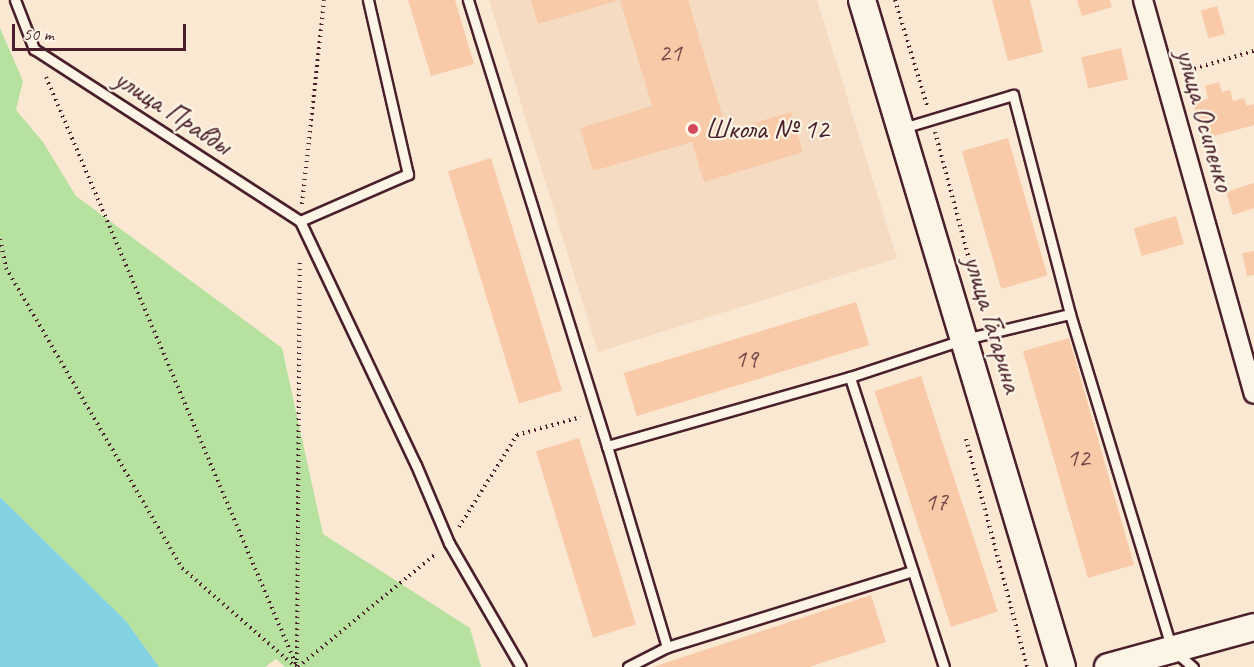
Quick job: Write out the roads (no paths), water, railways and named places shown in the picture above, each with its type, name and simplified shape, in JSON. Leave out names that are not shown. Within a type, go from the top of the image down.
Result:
[{"type":"main road","name":"улица Гагарина","points":[[862,0],[901,129],[977,336],[1062,667]]},
{"type":"main road","points":[[1108,667],[1254,627]]},
{"type":"street","name":"улица Осипенко","points":[[1143,0],[1254,394]]},
{"type":"lane","name":"улица Правды","points":[[15,0],[34,49],[300,221]]},
{"type":"lane","points":[[368,0],[408,174],[300,221],[416,465],[448,543],[521,667]]},
{"type":"lane","points":[[468,0],[667,647]]},
{"type":"lane","points":[[901,129],[1012,95],[1070,314],[1172,649],[1193,667]]},
{"type":"lane","points":[[607,446],[850,377],[977,336],[1070,314]]},
{"type":"lane","points":[[850,377],[944,667]]},
{"type":"lane","points":[[628,667],[667,647],[914,571]]},
{"type":"water","points":[[0,497],[126,621],[159,667],[0,667]]},
{"type":"place","name":"Школа № 12","points":[[693,129]]}]
